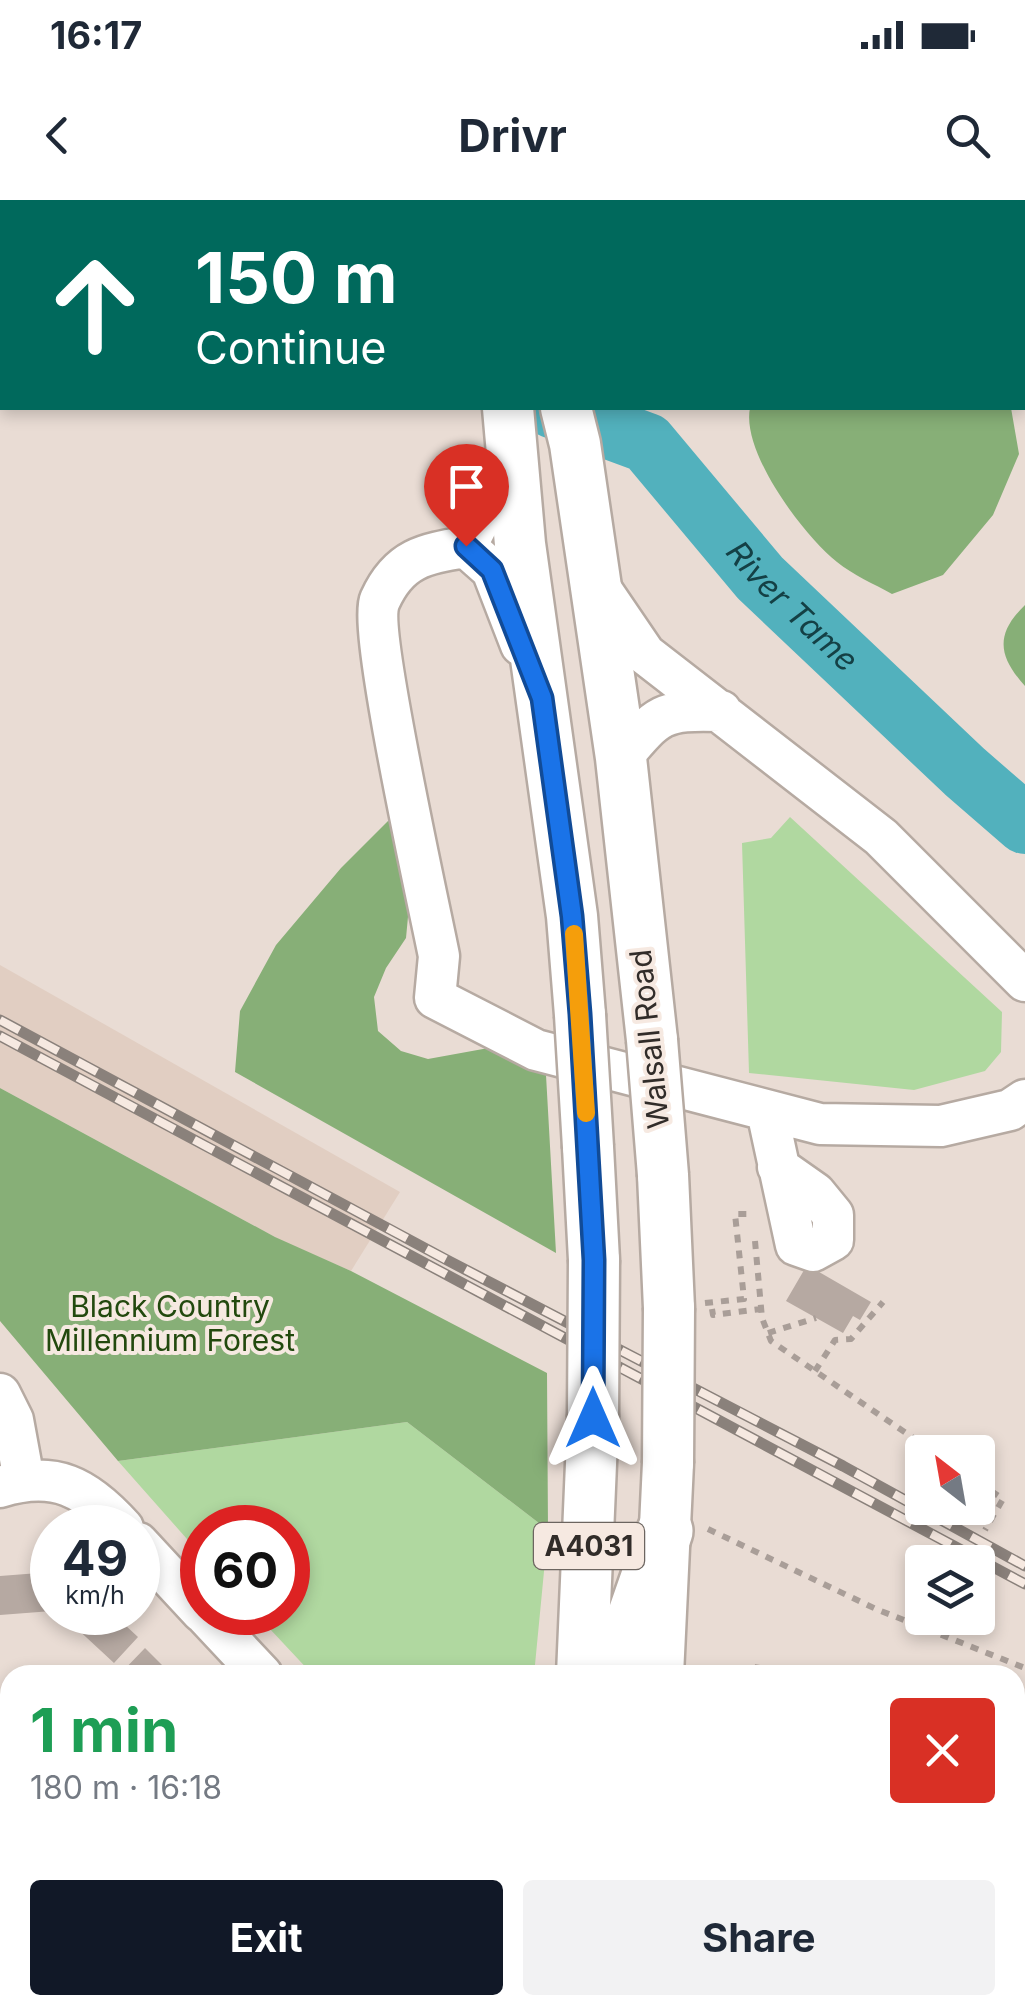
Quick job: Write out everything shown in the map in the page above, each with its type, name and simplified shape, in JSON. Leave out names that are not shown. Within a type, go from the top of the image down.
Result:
[{"type":"highway","points":[[628,1665],[629,1634],[666,1501]]},
{"type":"main road","name":"A4031","points":[[510,426],[520,544],[572,916],[588,1146],[594,1260],[593,1418],[582,1665]]},
{"type":"main road","name":"Walsall Road","points":[[570,426],[621,758],[663,1175],[690,1305],[666,1501],[658,1665]]},
{"type":"street","points":[[466,546],[510,426]]},
{"type":"street","points":[[466,546],[492,570],[542,698]]},
{"type":"street","points":[[466,546],[421,555],[396,572],[377,604],[387,687],[439,956],[435,998],[536,1050],[820,1124],[941,1126],[1010,1110],[1025,1100]]},
{"type":"street","points":[[593,579],[645,654],[881,836],[1025,981]]},
{"type":"street","points":[[621,758],[649,724],[662,715],[686,710],[720,712]]},
{"type":"street","points":[[767,1111],[778,1168]]},
{"type":"street","points":[[0,1394],[13,1420],[12,1484],[58,1481],[84,1492],[98,1505]]},
{"type":"street","points":[[160,1566],[180,1588]]},
{"type":"street","points":[[225,1635],[253,1665]]},
{"type":"path","points":[[690,1305],[744,1299],[735,1214],[752,1213],[762,1309],[771,1341],[909,1435]]},
{"type":"path","points":[[815,1371],[834,1340],[851,1339],[883,1302]]},
{"type":"path","points":[[690,1305],[713,1314],[762,1309]]},
{"type":"path","points":[[768,1333],[816,1318]]},
{"type":"path","points":[[995,1494],[1003,1500],[995,1513]]},
{"type":"path","points":[[666,1501],[876,1609],[1017,1665]]},
{"type":"path","points":[[985,1530],[988,1525]]},
{"type":"shaded area","points":[[0,965],[400,1192],[351,1271],[284,1242],[0,1088]]},
{"type":"green space","points":[[750,410],[1011,410],[1019,454],[993,515],[943,575],[892,594],[837,562],[808,533],[765,469],[750,426]]},
{"type":"green space","points":[[1025,605],[1025,686],[1005,656],[1004,646],[1008,626]]},
{"type":"green space","points":[[790,817],[1002,1012],[1001,1052],[985,1071],[914,1090],[749,1073],[742,843],[771,838]]},
{"type":"green space","points":[[391,818],[409,906],[406,938],[386,968],[374,997],[378,1031],[401,1051],[428,1059],[494,1047],[546,1075],[556,1253],[235,1072],[240,1011],[276,945],[341,868]]},
{"type":"green space","name":"Black Country Millennium Forest","points":[[0,1088],[275,1237],[351,1271],[547,1373],[548,1530],[407,1422],[118,1461],[0,1321]]},
{"type":"green space","points":[[407,1422],[548,1530],[535,1665],[304,1665],[276,1635],[310,1635],[310,1505],[180,1505],[180,1531],[118,1461]]},
{"type":"building","points":[[807,1265],[871,1302],[860,1320],[853,1316],[843,1333],[786,1301]]},
{"type":"building","points":[[30,1574],[30,1613],[0,1615],[0,1576]]},
{"type":"building","points":[[84,1635],[138,1637],[114,1663]]},
{"type":"building","points":[[145,1648],[162,1665],[129,1665]]},
{"type":"waterway","name":"River Tame","points":[[557,410],[647,443],[760,578],[1025,824]]},
{"type":"railway","points":[[0,1020],[1025,1566]]},
{"type":"railway","points":[[0,1036],[1025,1584]]},
{"type":"slow traffic","points":[[574,934],[586,1113]]},
{"type":"route","points":[[466,546],[492,570],[542,698],[572,916],[580,1014],[594,1260],[593,1418]]}]
